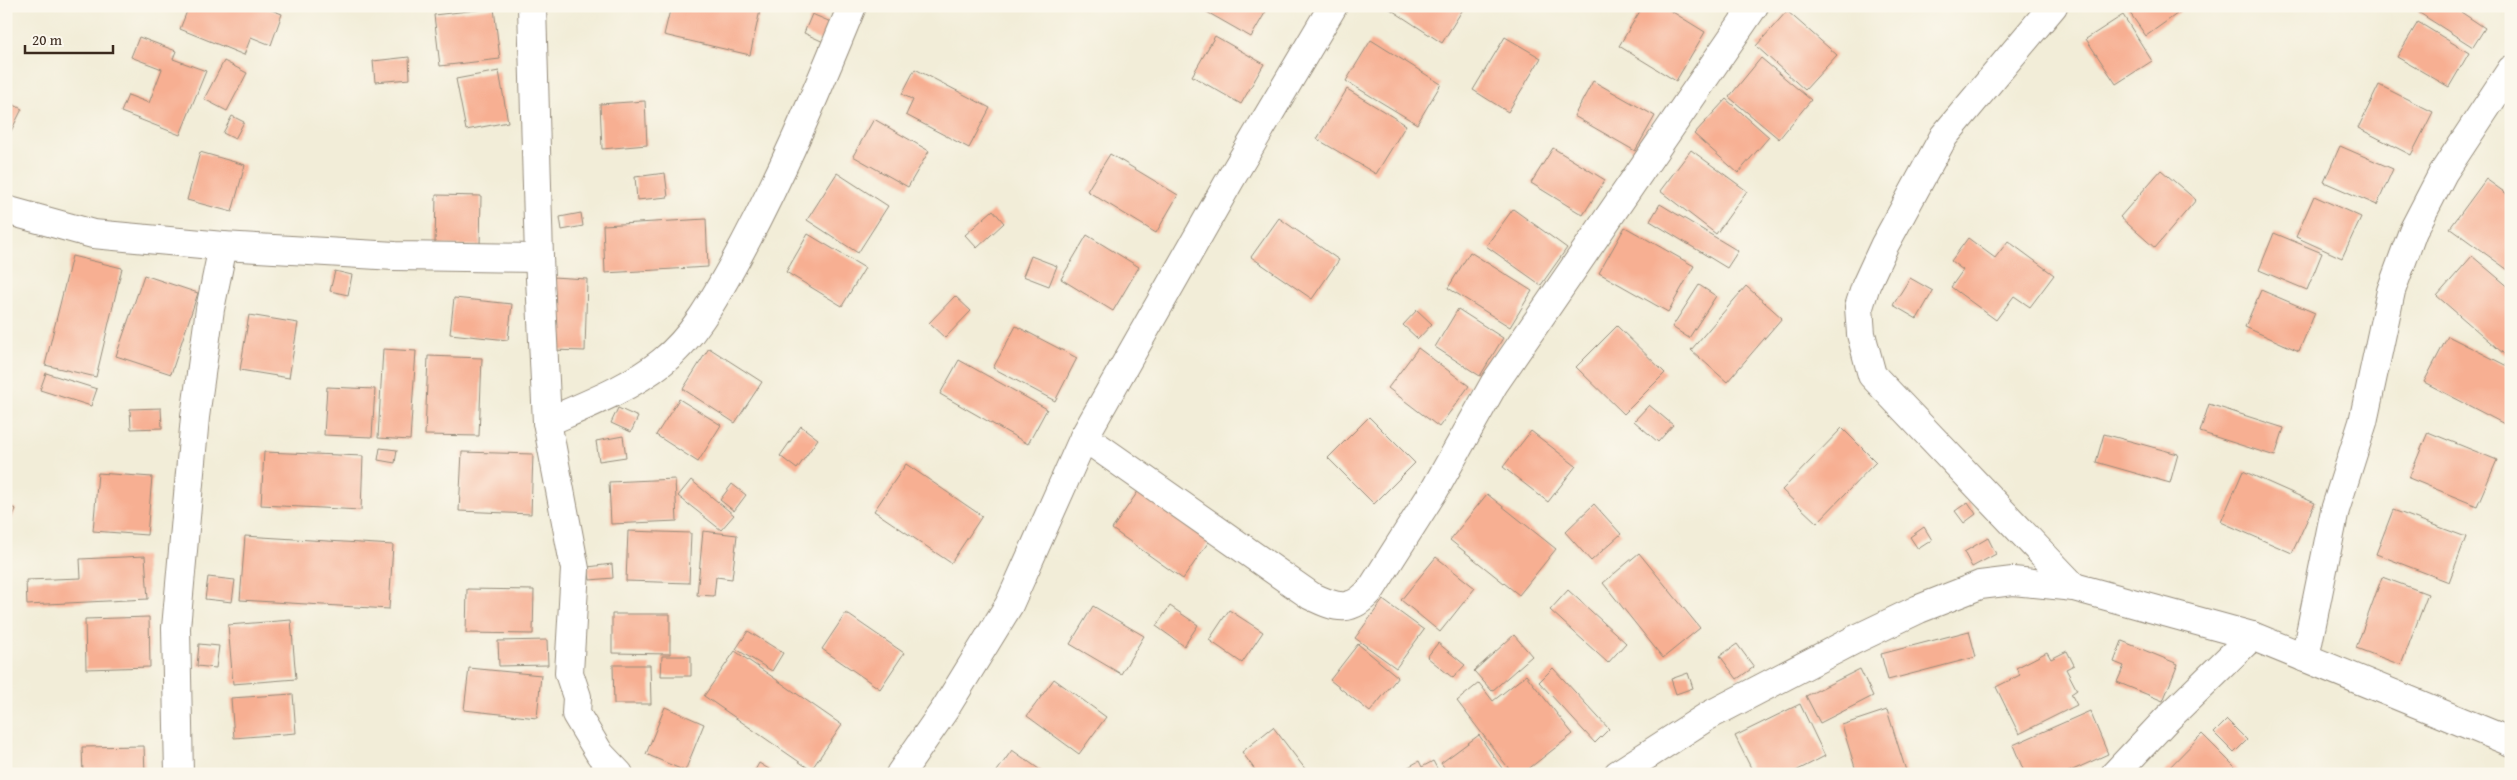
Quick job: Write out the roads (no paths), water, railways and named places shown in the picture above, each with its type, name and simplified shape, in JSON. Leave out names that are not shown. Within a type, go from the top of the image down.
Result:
[{"type":"street","points":[[532,6],[539,258],[547,422],[575,569],[569,673],[577,697],[576,714],[600,754],[619,774]]},
{"type":"street","points":[[547,422],[613,393],[662,362],[690,332],[716,296],[756,224],[852,6]]},
{"type":"street","points":[[900,774],[946,709],[1009,605],[1084,437],[1230,180],[1333,6]]},
{"type":"street","points":[[1084,437],[1311,596],[1331,605],[1347,606],[1360,603],[1372,588],[1435,490],[1494,384],[1754,6]]},
{"type":"street","points":[[2053,6],[1944,136],[1884,246],[1859,307],[1861,334],[1872,375],[2074,587]]},
{"type":"street","points":[[2304,658],[2335,510],[2363,422],[2392,291],[2414,231],[2443,173],[2511,70]]},
{"type":"street","points":[[6,210],[93,234],[223,246],[395,256],[539,258]]},
{"type":"street","points":[[179,774],[176,628],[195,417],[210,309],[223,246]]},
{"type":"street","points":[[1618,774],[1708,716],[1854,640],[1919,609],[1988,584],[2013,581],[2074,587],[2252,636],[2511,742]]},
{"type":"street","points":[[2115,774],[2165,721],[2252,636]]}]
